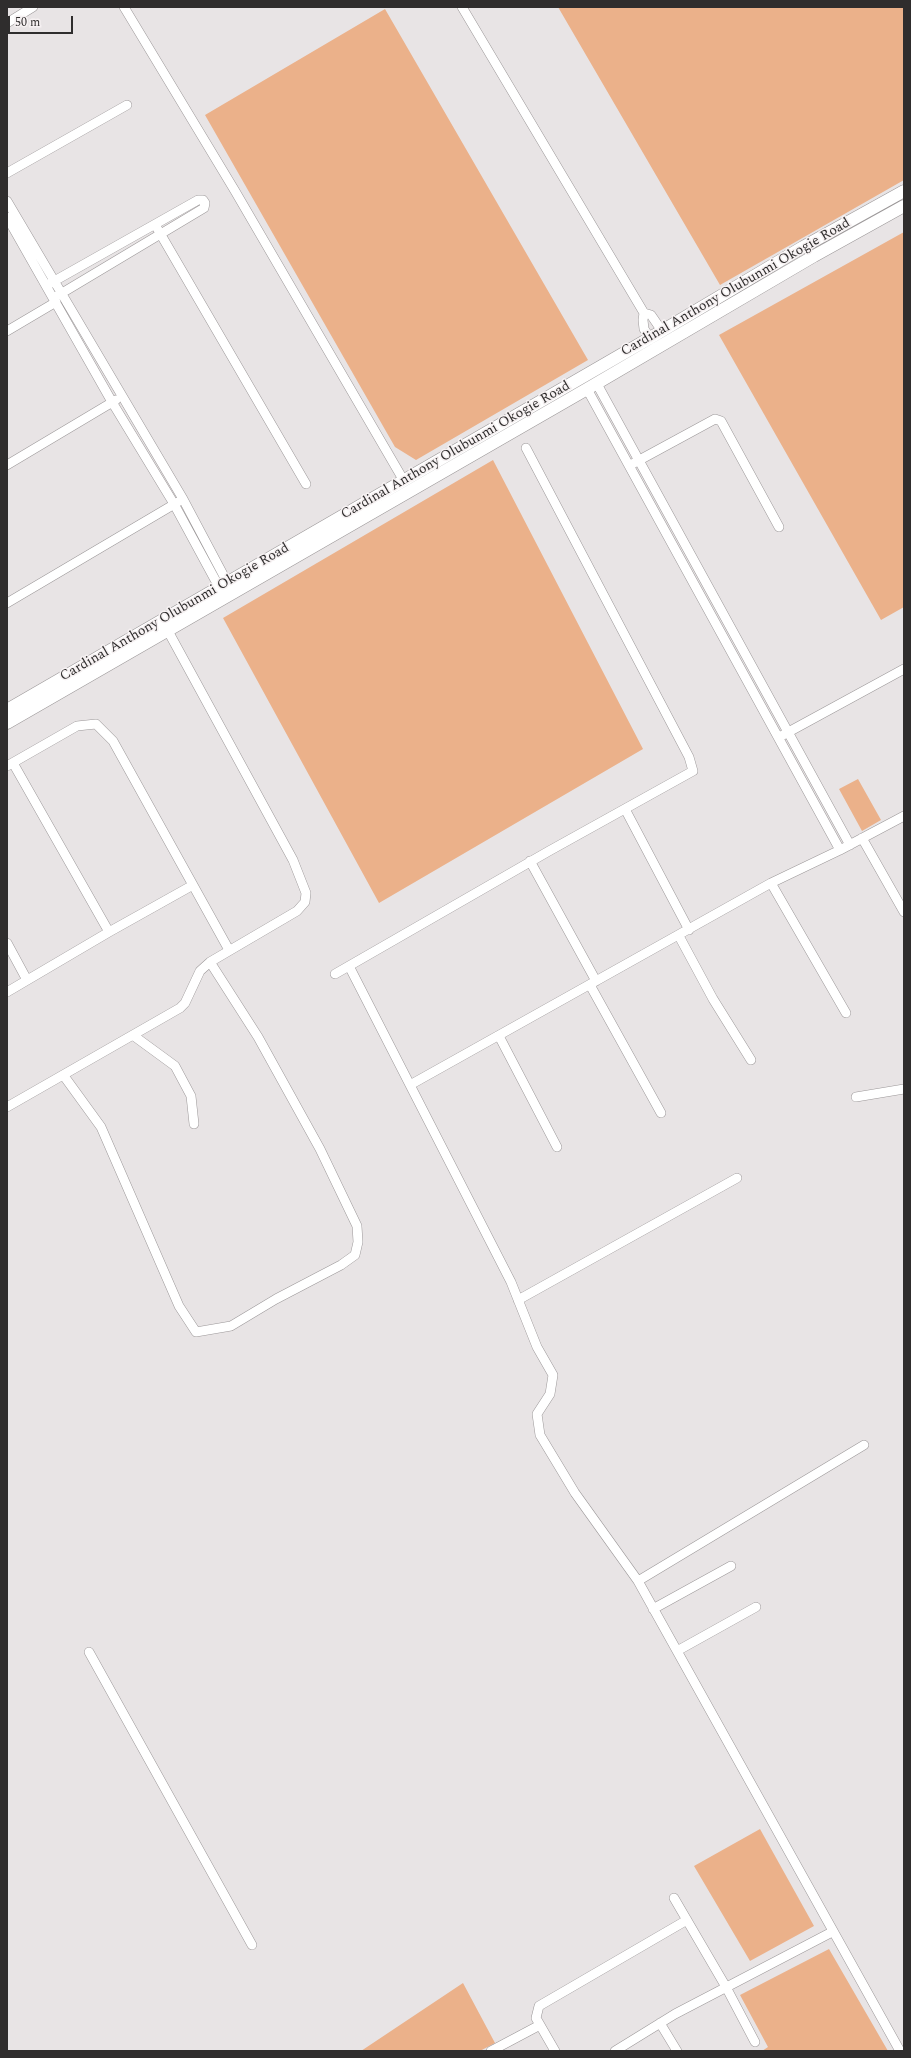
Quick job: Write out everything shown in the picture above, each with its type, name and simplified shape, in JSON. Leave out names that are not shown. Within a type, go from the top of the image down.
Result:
[{"type":"street","points":[[7,23],[33,7]]},
{"type":"street","points":[[124,7],[235,191],[404,481]]},
{"type":"street","points":[[462,7],[644,313],[651,315],[662,331]]},
{"type":"street","points":[[7,173],[127,104]]},
{"type":"street","name":"Cardinal Anthony Olubunmi Okogie Road","points":[[7,723],[168,631],[404,481],[803,247],[904,191]]},
{"type":"street","points":[[7,331],[160,233],[204,208],[206,206],[205,203],[203,200],[198,200],[51,283]]},
{"type":"street","points":[[7,201],[112,402],[223,584]]},
{"type":"street","name":"Cardinal Anthony Olubunmi Okogie Road","points":[[7,710],[223,584],[286,556],[592,387],[814,256],[904,206]]},
{"type":"street","points":[[7,217],[51,283]]},
{"type":"street","points":[[155,223],[306,484]]},
{"type":"street","points":[[57,298],[123,396],[183,499],[223,584]]},
{"type":"street","points":[[644,313],[642,320],[644,329],[650,338]]},
{"type":"street","points":[[592,387],[638,460],[850,845]]},
{"type":"street","points":[[592,387],[629,466],[840,850]]},
{"type":"street","points":[[7,465],[123,396]]},
{"type":"street","points":[[629,466],[715,419],[721,422],[779,527]]},
{"type":"street","points":[[335,974],[530,861],[693,771],[685,750],[526,448]]},
{"type":"street","points":[[7,603],[183,499]]},
{"type":"street","points":[[7,1107],[134,1036],[180,1008],[185,1003],[200,971],[210,962],[297,911],[305,902],[306,893],[293,860],[168,631]]},
{"type":"street","points":[[778,738],[904,669]]},
{"type":"street","points":[[109,932],[10,765],[77,726],[96,724],[112,741],[229,950]]},
{"type":"street","points":[[625,809],[689,930]]},
{"type":"street","points":[[410,1085],[771,883],[850,845],[904,816]]},
{"type":"street","points":[[862,838],[904,912]]},
{"type":"street","points":[[530,861],[661,1113]]},
{"type":"street","points":[[771,883],[846,1013]]},
{"type":"street","points":[[7,992],[193,885]]},
{"type":"street","points":[[678,936],[713,999],[751,1060]]},
{"type":"street","points":[[7,943],[27,980]]},
{"type":"street","points":[[64,1076],[101,1126],[180,1306],[196,1332],[231,1326],[276,1299],[340,1266],[355,1255],[358,1242],[356,1226],[320,1149],[258,1037],[210,962]]},
{"type":"street","points":[[349,966],[518,1300],[537,1347],[553,1375],[550,1394],[537,1414],[540,1435],[575,1493],[638,1581],[654,1608],[832,1932],[900,2051]]},
{"type":"street","points":[[134,1036],[175,1066],[191,1096],[194,1124]]},
{"type":"street","points":[[499,1036],[557,1146]]},
{"type":"street","points":[[856,1097],[904,1089]]},
{"type":"street","points":[[518,1300],[737,1178]]},
{"type":"street","points":[[638,1581],[864,1445]]},
{"type":"street","points":[[654,1608],[731,1566]]},
{"type":"street","points":[[677,1651],[756,1607]]},
{"type":"street","points":[[89,1652],[252,1945]]},
{"type":"street","points":[[674,1898],[726,1987],[755,2042]]},
{"type":"street","points":[[555,2051],[536,2018],[539,2006],[687,1920]]},
{"type":"street","points":[[615,2051],[660,2023],[832,1932]]},
{"type":"street","points":[[660,2023],[677,2051]]},
{"type":"street","points":[[491,2051],[540,2025]]},
{"type":"shaded area","points":[[558,7],[904,7],[904,180],[720,285]]},
{"type":"shaded area","points":[[385,9],[588,360],[416,460],[395,447],[205,115]]},
{"type":"shaded area","points":[[904,232],[904,607],[881,620],[719,335]]},
{"type":"shaded area","points":[[493,460],[643,749],[379,903],[223,618]]},
{"type":"shaded area","points":[[858,779],[881,820],[862,831],[839,789]]},
{"type":"shaded area","points":[[760,1829],[814,1926],[750,1961],[694,1866]]},
{"type":"shaded area","points":[[829,1949],[888,2051],[762,2051],[768,2047],[740,1995]]},
{"type":"shaded area","points":[[463,1983],[495,2043],[480,2051],[361,2051]]}]
